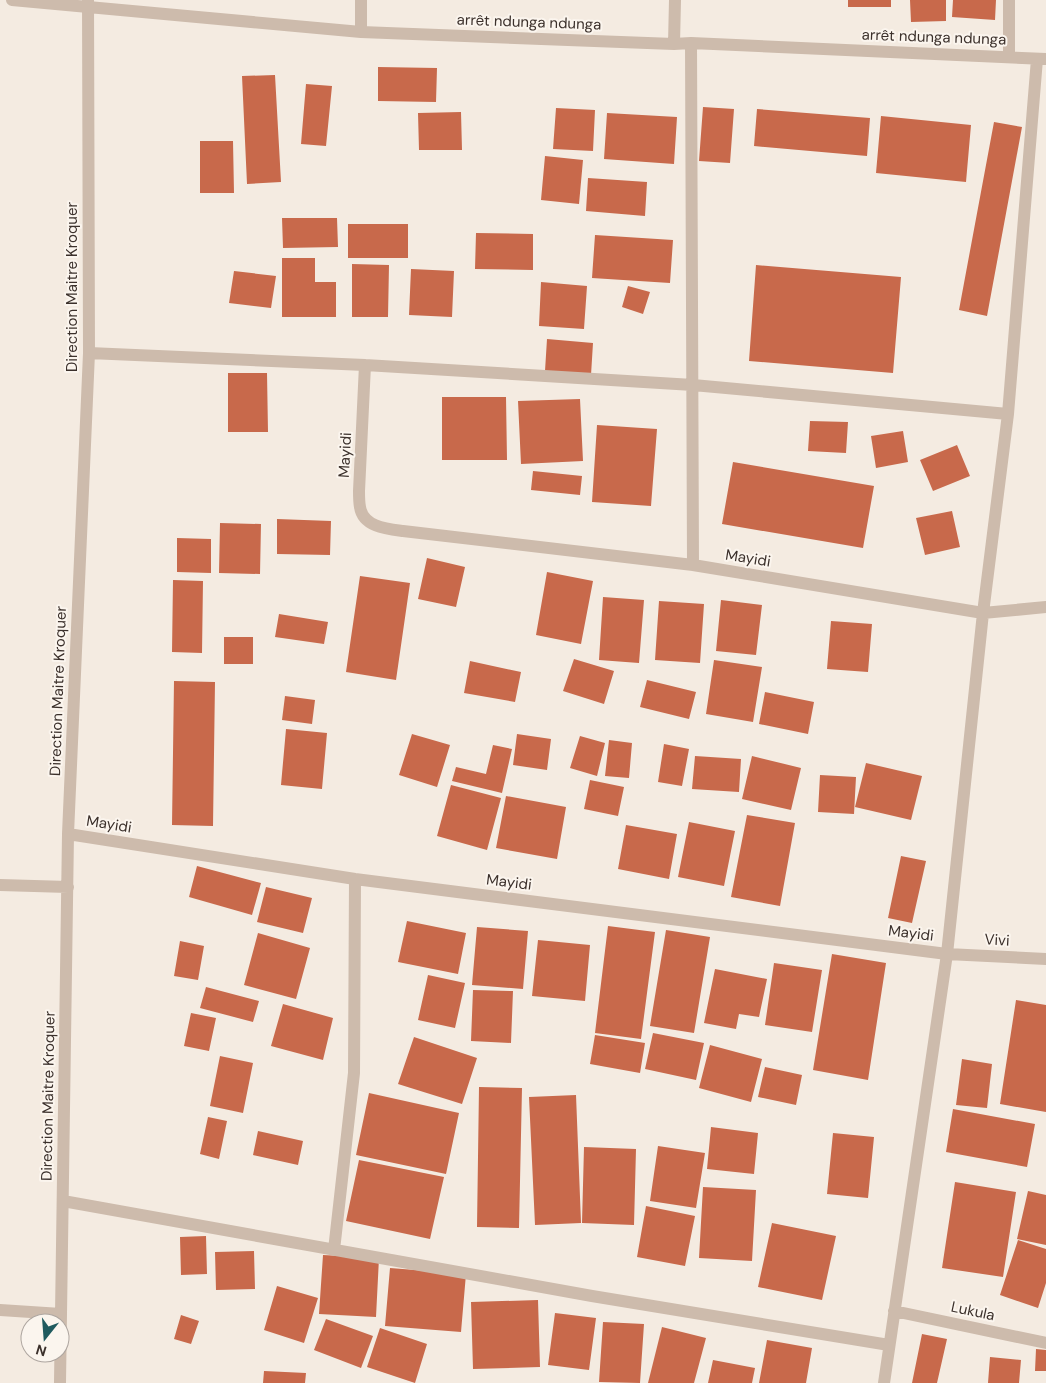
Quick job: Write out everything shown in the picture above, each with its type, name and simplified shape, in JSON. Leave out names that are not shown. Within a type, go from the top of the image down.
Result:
[{"type":"street","name":"arrêt ndunga ndunga","points":[[12,0],[88,3],[361,32],[674,44],[692,43],[1009,56],[1041,59]]},
{"type":"street","points":[[361,0],[361,32]]},
{"type":"street","points":[[674,44],[675,0]]},
{"type":"street","points":[[1009,0],[1009,56]]},
{"type":"street","name":"Direction Maitre Kroquer","points":[[61,1313],[68,834],[89,353],[88,3]]},
{"type":"street","points":[[692,43],[693,565]]},
{"type":"street","points":[[884,1383],[947,954],[983,613],[1008,414],[1041,59]]},
{"type":"street","points":[[89,353],[365,365],[693,385],[1008,414]]},
{"type":"street","name":"Mayidi","points":[[365,365],[359,491],[360,509],[364,518],[369,522],[386,529],[693,565],[983,613]]},
{"type":"street","points":[[983,613],[1046,607]]},
{"type":"street","name":"Mayidi","points":[[68,834],[355,879],[947,954]]},
{"type":"street","points":[[334,1250],[354,1073],[355,879]]},
{"type":"street","points":[[0,885],[68,887]]},
{"type":"street","name":"Vivi","points":[[947,954],[1046,959]]},
{"type":"street","points":[[63,1201],[592,1296],[889,1345]]},
{"type":"street","points":[[0,1310],[46,1313]]},
{"type":"street","name":"Lukula","points":[[894,1311],[1046,1343]]},
{"type":"street","name":"Direction Maitre Kroquer","points":[[60,1363],[60,1383]]},
{"type":"building","points":[[848,0],[891,0],[891,7],[848,7]]},
{"type":"building","points":[[910,0],[946,0],[946,21],[911,22]]},
{"type":"building","points":[[953,0],[996,0],[995,20],[952,17]]},
{"type":"building","points":[[378,67],[437,68],[436,102],[378,101]]},
{"type":"building","points":[[275,75],[281,182],[247,184],[242,76]]},
{"type":"building","points":[[306,84],[332,86],[326,146],[301,144]]},
{"type":"building","points":[[703,107],[734,109],[730,163],[699,161]]},
{"type":"building","points":[[556,108],[595,110],[593,151],[553,149]]},
{"type":"building","points":[[757,109],[870,118],[867,156],[754,146]]},
{"type":"building","points":[[461,112],[462,150],[419,150],[418,113]]},
{"type":"building","points":[[607,113],[677,117],[674,164],[604,159]]},
{"type":"building","points":[[881,116],[971,125],[966,182],[876,173]]},
{"type":"building","points":[[994,122],[1022,127],[987,316],[959,310]]},
{"type":"building","points":[[200,141],[233,141],[234,193],[200,193]]},
{"type":"building","points":[[545,156],[583,160],[579,204],[541,200]]},
{"type":"building","points":[[588,178],[647,182],[645,216],[586,211]]},
{"type":"building","points":[[282,218],[337,218],[338,247],[283,248]]},
{"type":"building","points":[[348,224],[408,224],[408,258],[348,258]]},
{"type":"building","points":[[476,233],[533,234],[533,270],[475,269]]},
{"type":"building","points":[[595,235],[673,240],[670,283],[592,278]]},
{"type":"building","points":[[282,258],[315,258],[315,282],[336,282],[336,317],[282,317]]},
{"type":"building","points":[[352,264],[389,265],[388,317],[352,317]]},
{"type":"building","points":[[756,265],[901,277],[893,373],[749,361]]},
{"type":"building","points":[[411,269],[454,271],[452,317],[409,315]]},
{"type":"building","points":[[234,271],[276,276],[271,308],[229,303]]},
{"type":"building","points":[[541,282],[587,286],[584,329],[539,326]]},
{"type":"building","points":[[628,286],[650,292],[643,314],[622,307]]},
{"type":"building","points":[[547,339],[593,343],[591,375],[545,371]]},
{"type":"building","points":[[228,373],[267,373],[268,432],[228,432]]},
{"type":"building","points":[[442,397],[506,397],[507,460],[442,460]]},
{"type":"building","points":[[580,399],[583,461],[521,464],[518,401]]},
{"type":"building","points":[[810,421],[848,422],[846,453],[808,451]]},
{"type":"building","points":[[597,425],[657,429],[651,506],[592,502]]},
{"type":"building","points":[[903,431],[908,462],[876,468],[871,436]]},
{"type":"building","points":[[957,445],[970,476],[933,491],[920,460]]},
{"type":"building","points":[[733,462],[874,486],[863,548],[722,524]]},
{"type":"building","points":[[533,471],[582,476],[580,495],[531,490]]},
{"type":"building","points":[[952,511],[960,547],[925,555],[916,518]]},
{"type":"building","points":[[277,519],[331,521],[330,555],[277,554]]},
{"type":"building","points":[[220,523],[261,524],[260,574],[219,573]]},
{"type":"building","points":[[177,538],[211,539],[211,573],[177,572]]},
{"type":"building","points":[[427,558],[465,567],[456,607],[418,599]]},
{"type":"building","points":[[547,572],[593,581],[581,644],[536,635]]},
{"type":"building","points":[[360,576],[410,583],[396,680],[346,672]]},
{"type":"building","points":[[173,580],[203,581],[202,653],[172,652]]},
{"type":"building","points":[[603,597],[644,600],[639,663],[599,660]]},
{"type":"building","points":[[721,600],[762,605],[756,655],[716,651]]},
{"type":"building","points":[[659,601],[704,604],[700,663],[655,660]]},
{"type":"building","points":[[279,614],[328,622],[324,644],[275,637]]},
{"type":"building","points":[[831,621],[872,624],[868,672],[827,669]]},
{"type":"building","points":[[224,637],[253,637],[253,664],[224,664]]},
{"type":"building","points":[[574,659],[614,671],[604,704],[563,691]]},
{"type":"building","points":[[714,660],[762,667],[753,722],[706,714]]},
{"type":"building","points":[[470,661],[521,672],[515,702],[464,693]]},
{"type":"building","points":[[647,680],[696,692],[689,719],[640,707]]},
{"type":"building","points":[[174,681],[215,682],[213,826],[172,825]]},
{"type":"building","points":[[765,692],[814,702],[808,734],[759,724]]},
{"type":"building","points":[[285,696],[315,700],[312,724],[282,720]]},
{"type":"building","points":[[286,729],[327,733],[322,789],[281,785]]},
{"type":"building","points":[[412,734],[450,745],[437,787],[399,775]]},
{"type":"building","points":[[517,734],[551,739],[547,770],[513,765]]},
{"type":"building","points":[[580,736],[605,743],[597,776],[570,768]]},
{"type":"building","points":[[609,740],[632,743],[629,778],[605,776]]},
{"type":"building","points":[[664,744],[689,749],[682,786],[658,782]]},
{"type":"building","points":[[493,745],[512,749],[502,793],[452,781],[456,767],[486,774]]},
{"type":"building","points":[[695,756],[741,759],[739,792],[692,789]]},
{"type":"building","points":[[752,756],[801,768],[791,810],[742,799]]},
{"type":"building","points":[[866,763],[922,776],[911,820],[855,807]]},
{"type":"building","points":[[820,775],[856,777],[854,814],[818,812]]},
{"type":"building","points":[[590,780],[624,787],[618,816],[584,809]]},
{"type":"building","points":[[451,785],[501,798],[487,850],[437,836]]},
{"type":"building","points":[[506,796],[566,807],[557,859],[496,848]]},
{"type":"building","points":[[747,815],[795,823],[780,906],[731,897]]},
{"type":"building","points":[[689,822],[735,831],[724,886],[678,877]]},
{"type":"building","points":[[626,825],[677,834],[669,879],[618,869]]},
{"type":"building","points":[[901,856],[926,861],[912,923],[888,918]]},
{"type":"building","points":[[197,866],[261,883],[252,915],[189,897]]},
{"type":"building","points":[[266,887],[312,898],[303,933],[257,922]]},
{"type":"building","points":[[407,921],[466,933],[458,974],[398,962]]},
{"type":"building","points":[[608,926],[655,932],[641,1039],[595,1033]]},
{"type":"building","points":[[477,927],[528,931],[523,989],[472,985]]},
{"type":"building","points":[[666,930],[710,937],[694,1033],[650,1026]]},
{"type":"building","points":[[258,933],[310,948],[296,999],[244,985]]},
{"type":"building","points":[[538,940],[590,945],[585,1001],[532,996]]},
{"type":"building","points":[[180,941],[204,946],[198,980],[174,976]]},
{"type":"building","points":[[832,954],[886,963],[868,1080],[813,1070]]},
{"type":"building","points":[[774,963],[822,970],[812,1032],[765,1025]]},
{"type":"building","points":[[715,969],[767,979],[759,1017],[739,1014],[736,1029],[704,1023]]},
{"type":"building","points":[[428,975],[465,983],[455,1028],[418,1020]]},
{"type":"building","points":[[206,987],[259,1001],[253,1022],[200,1008]]},
{"type":"building","points":[[473,990],[513,991],[511,1043],[471,1041]]},
{"type":"building","points":[[1016,1000],[1046,1005],[1046,1112],[1000,1104]]},
{"type":"building","points":[[283,1004],[333,1018],[323,1060],[271,1046]]},
{"type":"building","points":[[191,1013],[216,1018],[209,1051],[184,1046]]},
{"type":"building","points":[[653,1033],[704,1043],[696,1080],[645,1069]]},
{"type":"building","points":[[595,1035],[645,1043],[640,1073],[590,1064]]},
{"type":"building","points":[[414,1037],[477,1058],[462,1104],[398,1084]]},
{"type":"building","points":[[710,1045],[762,1059],[751,1102],[699,1088]]},
{"type":"building","points":[[220,1056],[253,1063],[243,1113],[210,1106]]},
{"type":"building","points":[[962,1059],[992,1064],[987,1108],[956,1105]]},
{"type":"building","points":[[765,1067],[802,1075],[796,1105],[758,1097]]},
{"type":"building","points":[[479,1087],[522,1088],[519,1228],[477,1227]]},
{"type":"building","points":[[369,1093],[459,1113],[446,1174],[356,1155]]},
{"type":"building","points":[[576,1095],[581,1223],[535,1225],[529,1097]]},
{"type":"building","points":[[953,1109],[1035,1124],[1027,1167],[946,1152]]},
{"type":"building","points":[[208,1117],[227,1121],[219,1159],[200,1154]]},
{"type":"building","points":[[711,1127],[758,1133],[754,1174],[707,1169]]},
{"type":"building","points":[[258,1131],[303,1141],[298,1165],[253,1155]]},
{"type":"building","points":[[833,1133],[874,1137],[868,1198],[827,1194]]},
{"type":"building","points":[[658,1146],[705,1153],[696,1208],[650,1201]]},
{"type":"building","points":[[584,1147],[636,1149],[634,1225],[582,1223]]},
{"type":"building","points":[[359,1160],[444,1177],[430,1239],[346,1221]]},
{"type":"building","points":[[955,1182],[1016,1192],[1003,1277],[942,1268]]},
{"type":"building","points":[[703,1187],[756,1190],[752,1261],[699,1258]]},
{"type":"building","points":[[1028,1191],[1046,1195],[1046,1245],[1017,1239]]},
{"type":"building","points":[[646,1206],[695,1216],[685,1266],[637,1257]]},
{"type":"building","points":[[772,1223],[836,1236],[822,1300],[758,1287]]},
{"type":"building","points":[[206,1236],[207,1274],[181,1275],[180,1237]]},
{"type":"building","points":[[1018,1240],[1046,1249],[1046,1283],[1038,1308],[1000,1295]]},
{"type":"building","points":[[254,1251],[255,1289],[216,1290],[215,1252]]},
{"type":"building","points":[[323,1255],[379,1258],[376,1317],[319,1314]]},
{"type":"building","points":[[390,1268],[466,1274],[461,1332],[385,1326]]},
{"type":"building","points":[[277,1286],[318,1298],[304,1343],[264,1330]]},
{"type":"building","points":[[538,1300],[540,1367],[473,1369],[471,1302]]},
{"type":"building","points":[[555,1313],[596,1318],[589,1370],[548,1365]]},
{"type":"building","points":[[181,1315],[199,1321],[191,1344],[174,1339]]},
{"type":"building","points":[[326,1319],[373,1336],[361,1368],[314,1350]]},
{"type":"building","points":[[603,1322],[644,1324],[640,1383],[599,1382]]},
{"type":"building","points":[[662,1327],[706,1338],[694,1383],[648,1383]]},
{"type":"building","points":[[380,1328],[427,1344],[415,1383],[367,1367]]},
{"type":"building","points":[[922,1334],[947,1339],[937,1383],[912,1383]]},
{"type":"building","points":[[767,1340],[812,1348],[806,1383],[759,1383]]},
{"type":"building","points":[[1036,1349],[1046,1350],[1046,1371],[1035,1371]]},
{"type":"building","points":[[990,1357],[1021,1360],[1019,1383],[988,1383]]},
{"type":"building","points":[[713,1360],[755,1368],[752,1383],[708,1383]]},
{"type":"building","points":[[264,1371],[306,1373],[305,1383],[263,1383]]}]
